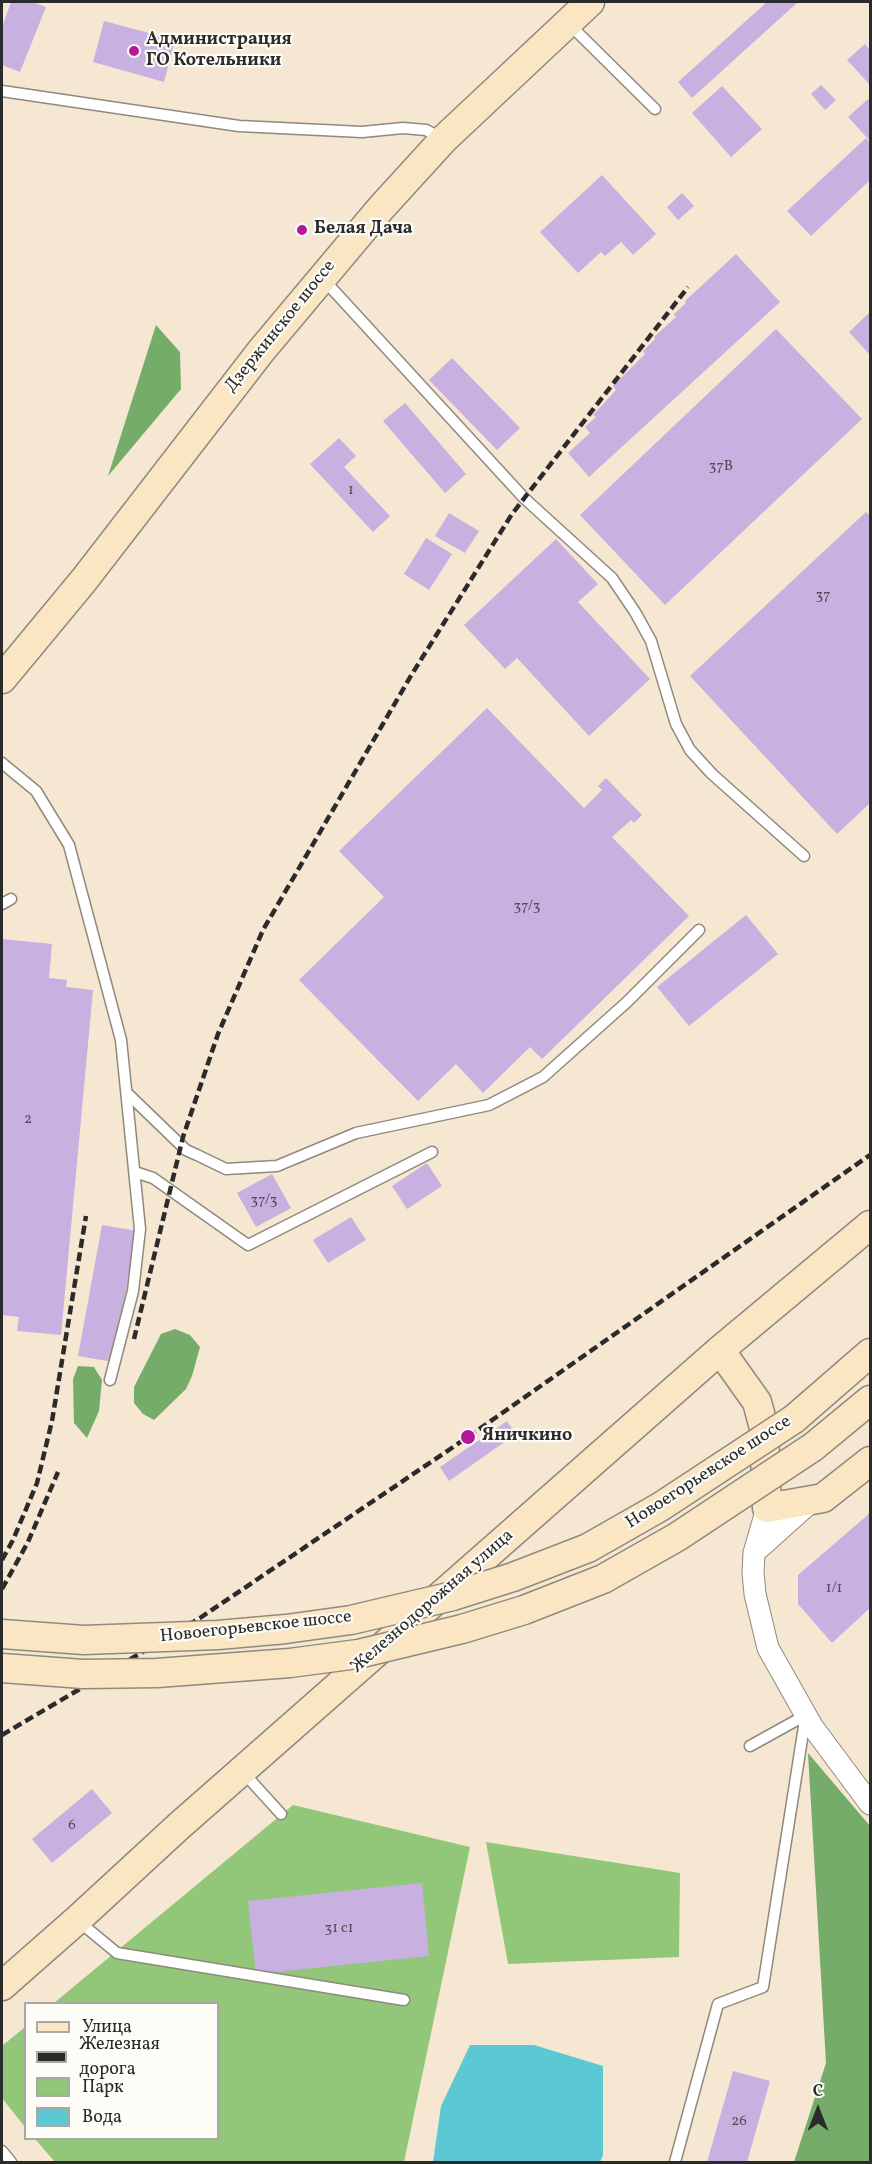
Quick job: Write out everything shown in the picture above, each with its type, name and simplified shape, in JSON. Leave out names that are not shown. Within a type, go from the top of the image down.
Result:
[{"type":"main road","name":"Дзержинское шоссе","points":[[6,663],[84,580],[210,415],[381,208],[444,139],[590,2]]},
{"type":"main road","name":"Железнодорожная улица","points":[[2,1986],[242,1771],[720,1350],[870,1226]]},
{"type":"main road","points":[[720,1350],[757,1402],[764,1428],[767,1509],[823,1498],[870,1461]]},
{"type":"main road","name":"Новоегорьевское шоссе","points":[[2,1634],[84,1640],[218,1635],[286,1629],[351,1620],[453,1596],[513,1577],[588,1548],[660,1507],[794,1419],[870,1353]]},
{"type":"main road","name":"Новоегорьевское шоссе","points":[[2,1668],[83,1674],[157,1673],[255,1666],[358,1654],[462,1629],[524,1610],[603,1579],[677,1537],[813,1447],[870,1400]]},
{"type":"street","points":[[754,1553],[812,1501]]},
{"type":"street","points":[[767,1509],[754,1553],[753,1572],[755,1594],[768,1648],[806,1715],[870,1804]]},
{"type":"lane","points":[[568,22],[655,109]]},
{"type":"lane","points":[[2,91],[239,126],[362,132],[403,128],[426,130],[444,139]]},
{"type":"lane","points":[[322,277],[524,498],[612,578],[651,641],[676,724],[690,750],[712,774],[804,856]]},
{"type":"lane","points":[[2,763],[36,792],[69,845],[121,1040],[140,1229],[133,1291],[111,1380]]},
{"type":"lane","points":[[127,1093],[186,1150],[226,1169],[277,1166],[356,1133],[489,1105],[543,1077],[627,1002],[699,930]]},
{"type":"lane","points":[[135,1172],[153,1178],[248,1245],[432,1152]]},
{"type":"lane","points":[[750,1746],[806,1715]]},
{"type":"lane","points":[[675,2163],[718,2004],[763,1987],[806,1715]]},
{"type":"lane","points":[[242,1771],[281,1814]]},
{"type":"lane","points":[[77,1920],[117,1953],[404,2000]]},
{"type":"lane","points":[[2,2151],[11,2163]]},
{"type":"green space","points":[[156,325],[180,352],[181,389],[108,476]]},
{"type":"green space","points":[[175,1329],[190,1335],[200,1347],[186,1389],[154,1420],[143,1414],[134,1403],[134,1387],[161,1334]]},
{"type":"green space","points":[[78,1366],[94,1367],[102,1380],[99,1411],[87,1438],[74,1423],[73,1379]]},
{"type":"green space","points":[[808,1753],[870,1826],[870,2162],[794,2162],[826,2063]]},
{"type":"green space","points":[[293,1805],[470,1847],[404,2162],[55,2162],[36,2140],[219,2140],[219,2002],[55,2002]]},
{"type":"green space","points":[[486,1842],[680,1873],[679,1957],[508,1964]]},
{"type":"green space","points":[[24,2028],[24,2126],[2,2098],[2,2046]]},
{"type":"water","points":[[470,2045],[534,2045],[603,2066],[603,2155],[600,2162],[433,2162],[441,2106]]},
{"type":"building","points":[[11,2],[32,2],[46,7],[20,72],[2,65],[2,27]]},
{"type":"building","points":[[767,2],[798,2],[692,98],[678,82]]},
{"type":"building","name":"Администрация ГО Котельники","points":[[104,21],[175,40],[164,82],[93,62]]},
{"type":"building","points":[[865,44],[870,50],[870,85],[847,60]]},
{"type":"building","points":[[821,85],[836,100],[825,110],[811,94]]},
{"type":"building","points":[[722,86],[762,129],[731,157],[692,113]]},
{"type":"building","points":[[868,99],[870,102],[870,141],[848,117]]},
{"type":"building","points":[[866,138],[870,143],[870,180],[811,236],[787,211]]},
{"type":"building","points":[[602,175],[656,234],[633,255],[621,242],[605,256],[601,252],[578,273],[540,232]]},
{"type":"building","points":[[682,193],[694,206],[678,220],[667,207]]},
{"type":"building","points":[[736,254],[780,302],[589,477],[568,453],[590,433],[585,427],[596,417],[593,415],[616,390],[613,386],[645,354],[643,351],[655,339],[654,337],[676,317],[674,314],[686,303],[685,301]]},
{"type":"building","points":[[870,312],[870,355],[849,332]]},
{"type":"building","points":[[776,329],[862,419],[665,605],[580,515]]},
{"type":"building","points":[[452,358],[520,428],[497,450],[429,380]]},
{"type":"building","points":[[405,403],[466,474],[445,493],[383,421]]},
{"type":"building","points":[[339,438],[356,456],[344,467],[390,516],[373,532],[310,464]]},
{"type":"building","points":[[866,512],[870,516],[870,803],[837,834],[690,676]]},
{"type":"building","points":[[449,513],[479,531],[465,553],[435,536]]},
{"type":"building","points":[[426,538],[452,554],[429,590],[404,574]]},
{"type":"building","points":[[556,539],[598,584],[578,602],[650,679],[589,736],[517,658],[505,669],[464,625]]},
{"type":"building","points":[[487,708],[584,808],[602,790],[598,786],[606,778],[642,815],[634,823],[631,820],[612,837],[689,916],[542,1059],[530,1047],[483,1093],[456,1064],[418,1101],[299,980],[384,897],[339,851]]},
{"type":"building","points":[[746,915],[778,954],[689,1026],[657,987]]},
{"type":"building","points":[[2,939],[52,944],[49,978],[67,980],[66,987],[93,990],[61,1335],[17,1331],[19,1317],[2,1315]]},
{"type":"building","points":[[427,1163],[442,1186],[407,1209],[392,1186]]},
{"type":"building","points":[[272,1174],[291,1208],[256,1227],[237,1193]]},
{"type":"building","points":[[351,1217],[366,1240],[328,1263],[313,1240]]},
{"type":"building","points":[[102,1225],[137,1231],[113,1362],[78,1356]]},
{"type":"building","points":[[507,1421],[516,1434],[449,1481],[440,1467]]},
{"type":"building","points":[[870,1513],[870,1608],[832,1643],[798,1604],[798,1575]]},
{"type":"building","points":[[92,1789],[112,1813],[52,1863],[32,1839]]},
{"type":"building","points":[[422,1883],[429,1956],[256,1974],[248,1901]]},
{"type":"building","points":[[733,2071],[770,2081],[747,2162],[707,2162]]},
{"type":"railway","points":[[134,1339],[183,1137],[218,1034],[263,930],[412,674],[512,514],[688,287]]},
{"type":"railway","points":[[2,1735],[200,1618],[468,1437],[870,1155]]},
{"type":"railway","points":[[2,1560],[37,1483],[52,1421],[86,1216]]},
{"type":"railway","points":[[2,1589],[28,1542],[58,1472]]},
{"type":"place","name":"Администрация ГО Котельники","points":[[134,51]]},
{"type":"place","name":"Белая Дача","points":[[302,230]]},
{"type":"place","name":"Яничкино","points":[[468,1437]]}]
